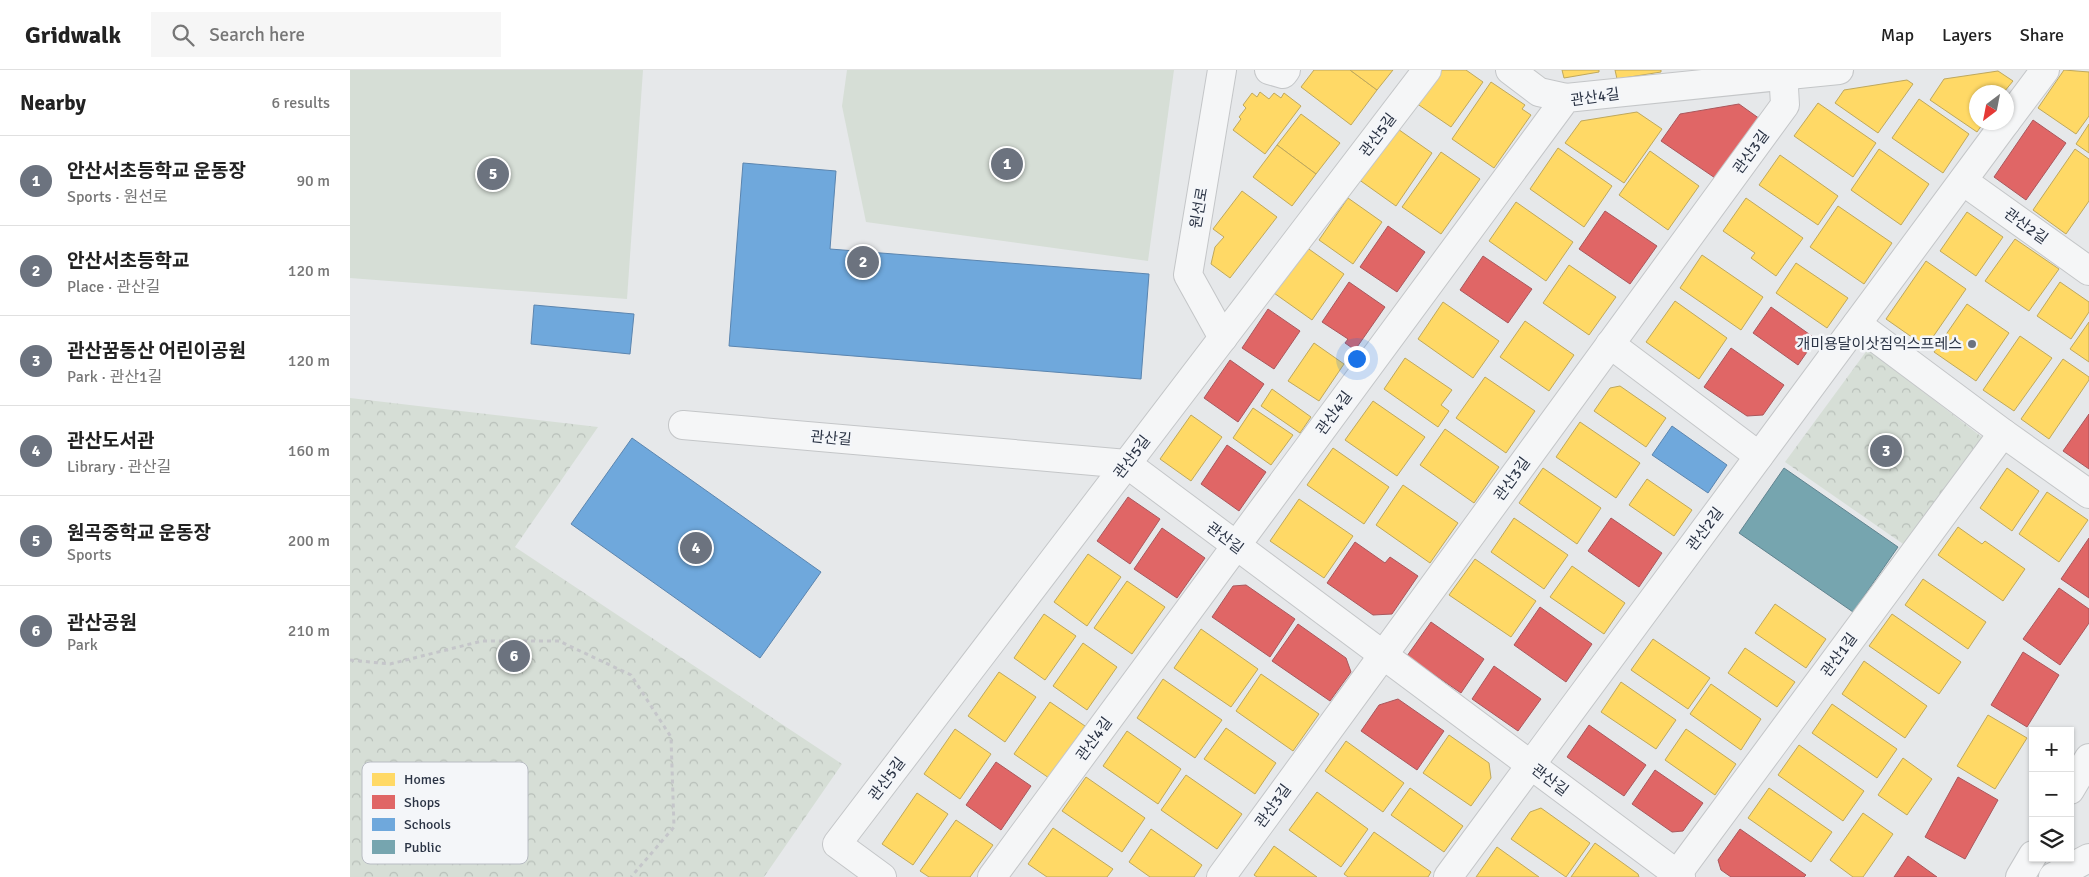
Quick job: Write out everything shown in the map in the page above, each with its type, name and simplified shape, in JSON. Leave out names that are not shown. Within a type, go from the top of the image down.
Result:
[{"type":"street","name":"원선로","points":[[1222,70],[1188,276],[1223,338]]},
{"type":"street","points":[[1269,70],[1283,74],[1286,70]]},
{"type":"street","name":"관산5길","points":[[882,877],[837,844],[1427,70]]},
{"type":"street","points":[[1510,70],[1538,92],[1566,98]]},
{"type":"street","name":"관산4길","points":[[992,877],[1566,98],[1783,73],[1839,70]]},
{"type":"street","name":"관산2길","points":[[2014,111],[2045,70]]},
{"type":"street","name":"관산3길","points":[[1221,877],[1785,105],[1783,73]]},
{"type":"street","name":"관산2길","points":[[1448,877],[2000,130]]},
{"type":"street","name":"관산2길","points":[[1963,181],[2089,271]]},
{"type":"street","points":[[1857,324],[2003,433],[2089,494]]},
{"type":"street","points":[[1610,344],[1759,456]]},
{"type":"street","name":"관산길","points":[[683,426],[1127,464],[1678,876]]},
{"type":"street","name":"관산1길","points":[[1678,876],[2003,433]]},
{"type":"street","points":[[2074,783],[2089,758]]},
{"type":"street","points":[[2053,877],[2089,858]]},
{"type":"street","points":[[2020,877],[2029,861]]},
{"type":"path","points":[[350,660],[390,664],[482,641],[559,641],[631,675],[671,736],[674,827],[631,877]]},
{"type":"green space","points":[[350,70],[643,70],[627,299],[350,278]]},
{"type":"green space","points":[[847,70],[1174,70],[1148,261],[866,222],[842,106]]},
{"type":"green space","points":[[1868,349],[1987,441],[1906,546],[1785,462]]},
{"type":"green space","points":[[350,398],[598,427],[515,547],[842,764],[764,877],[350,877]]},
{"type":"building: Homes","points":[[1314,70],[1350,70],[1377,90],[1351,125],[1301,87]]},
{"type":"building: Homes","points":[[1350,70],[1393,70],[1377,90]]},
{"type":"building: Homes","points":[[1435,70],[1466,70],[1483,82],[1451,127],[1413,101]]},
{"type":"building: Homes","points":[[1562,70],[1599,70],[1599,72],[1564,78]]},
{"type":"building: Homes","points":[[1615,70],[1661,70],[1661,72],[1617,79]]},
{"type":"building: Homes","points":[[2064,70],[2089,72],[2089,116],[2076,134],[2038,108]]},
{"type":"building: Homes","points":[[1998,71],[2013,81],[2010,85],[1969,85],[1969,127],[1930,100],[1944,79]]},
{"type":"building: Homes","points":[[1907,80],[1913,84],[1878,133],[1835,103],[1844,90]]},
{"type":"building: Homes","points":[[1491,82],[1525,105],[1522,109],[1531,115],[1494,168],[1452,139]]},
{"type":"building: Homes","points":[[1260,92],[1269,99],[1274,93],[1281,98],[1284,93],[1301,106],[1265,154],[1233,130],[1246,108],[1243,105],[1252,93],[1257,97]]},
{"type":"building: Homes","points":[[1919,99],[1969,134],[1943,173],[1892,138]]},
{"type":"building: Homes","points":[[1818,103],[1876,143],[1853,177],[1794,136]]},
{"type":"building: Homes","points":[[1637,112],[1662,129],[1624,183],[1565,143],[1581,121]]},
{"type":"building: Homes","points":[[1301,114],[1340,143],[1316,174],[1277,145]]},
{"type":"building: Homes","points":[[2089,124],[2089,153],[2076,144]]},
{"type":"building: Homes","points":[[1395,127],[1432,153],[1396,206],[1358,179]]},
{"type":"building: Homes","points":[[1277,145],[1316,174],[1292,206],[1253,177]]},
{"type":"building: Homes","points":[[1558,148],[1612,186],[1584,227],[1530,189]]},
{"type":"building: Homes","points":[[1879,149],[1929,184],[1901,225],[1851,190]]},
{"type":"building: Homes","points":[[2075,149],[2089,159],[2089,201],[2066,234],[2033,210]]},
{"type":"building: Homes","points":[[1650,151],[1699,186],[1668,230],[1619,195]]},
{"type":"building: Homes","points":[[1441,152],[1480,179],[1441,234],[1402,207]]},
{"type":"building: Homes","points":[[1780,155],[1838,196],[1818,225],[1759,185]]},
{"type":"building: Homes","points":[[1242,191],[1277,217],[1230,278],[1211,264],[1215,247],[1224,237],[1213,229]]},
{"type":"building: Homes","points":[[1348,198],[1382,222],[1353,264],[1319,240]]},
{"type":"building: Homes","points":[[1746,198],[1803,238],[1776,276],[1751,258],[1755,253],[1723,231]]},
{"type":"building: Homes","points":[[1516,202],[1573,242],[1546,281],[1489,241]]},
{"type":"building: Homes","points":[[1838,206],[1892,243],[1864,284],[1810,247]]},
{"type":"building: Homes","points":[[1967,212],[2003,237],[1976,276],[1940,251]]},
{"type":"building: Homes","points":[[2015,239],[2059,269],[2029,311],[1985,281]]},
{"type":"building: Homes","points":[[1306,247],[1344,274],[1312,320],[1274,293]]},
{"type":"building: Homes","points":[[1702,255],[1763,297],[1741,330],[1680,288]]},
{"type":"building: Homes","points":[[1926,261],[1966,289],[1926,347],[1886,319]]},
{"type":"building: Homes","points":[[1796,263],[1848,298],[1827,328],[1776,293]]},
{"type":"building: Homes","points":[[1569,265],[1616,297],[1589,335],[1543,303]]},
{"type":"building: Homes","points":[[2060,282],[2089,302],[2089,312],[2071,339],[2037,316]]},
{"type":"building: Homes","points":[[1675,301],[1727,338],[1699,379],[1646,342]]},
{"type":"building: Homes","points":[[1443,302],[1499,341],[1473,378],[1418,339]]},
{"type":"building: Homes","points":[[1967,304],[2009,333],[1976,381],[1934,352]]},
{"type":"building: Homes","points":[[1525,321],[1574,355],[1549,391],[1500,357]]},
{"type":"building: Homes","points":[[2089,322],[2089,362],[2070,349]]},
{"type":"building: Homes","points":[[2020,336],[2052,358],[2014,411],[1983,390]]},
{"type":"building: Homes","points":[[1314,343],[1344,364],[1319,401],[1288,381]]},
{"type":"building: Homes","points":[[1405,358],[1452,390],[1441,405],[1449,411],[1438,427],[1384,389]]},
{"type":"building: Homes","points":[[2063,359],[2089,377],[2089,380],[2049,439],[2021,419]]},
{"type":"building: Homes","points":[[1485,377],[1535,411],[1506,453],[1456,418]]},
{"type":"building: Homes","points":[[1620,386],[1666,418],[1646,447],[1594,411],[1610,388]]},
{"type":"building: Homes","points":[[1272,389],[1311,417],[1300,433],[1261,406]]},
{"type":"building: Homes","points":[[1373,401],[1425,437],[1397,476],[1345,440]]},
{"type":"building: Homes","points":[[1253,408],[1293,435],[1271,465],[1233,438]]},
{"type":"building: Homes","points":[[1191,415],[1222,437],[1191,481],[1160,459]]},
{"type":"building: Homes","points":[[1580,422],[1640,463],[1616,498],[1556,457]]},
{"type":"building: Homes","points":[[1445,429],[1499,467],[1474,503],[1420,465]]},
{"type":"building: Homes","points":[[1333,448],[1389,487],[1364,524],[1307,485]]},
{"type":"building: Homes","points":[[1543,468],[1601,508],[1577,544],[1519,503]]},
{"type":"building: Homes","points":[[2007,468],[2039,491],[2012,531],[1980,508]]},
{"type":"building: Homes","points":[[1647,479],[1692,510],[1674,536],[1629,505]]},
{"type":"building: Homes","points":[[1403,485],[1458,523],[1430,563],[1376,525]]},
{"type":"building: Homes","points":[[2047,492],[2088,520],[2059,562],[2019,534]]},
{"type":"building: Homes","points":[[1299,499],[1353,536],[1324,578],[1270,541]]},
{"type":"building: Homes","points":[[1514,518],[1568,555],[1544,589],[1491,552]]},
{"type":"building: Homes","points":[[1958,527],[1982,544],[1985,541],[2025,569],[2003,601],[1938,555]]},
{"type":"building: Homes","points":[[1088,554],[1121,577],[1087,626],[1054,602]]},
{"type":"building: Homes","points":[[1475,559],[1536,601],[1511,637],[1449,595]]},
{"type":"building: Homes","points":[[1572,566],[1625,603],[1604,634],[1550,597]]},
{"type":"building: Homes","points":[[1923,579],[1986,622],[1968,649],[1905,605]]},
{"type":"building: Homes","points":[[1127,581],[1165,607],[1132,654],[1094,628]]},
{"type":"building: Homes","points":[[1775,604],[1826,639],[1806,668],[1755,633]]},
{"type":"building: Homes","points":[[1044,614],[1076,636],[1045,680],[1014,658]]},
{"type":"building: Homes","points":[[1892,614],[1961,662],[1939,694],[1869,646]]},
{"type":"building: Homes","points":[[1201,629],[1258,669],[1231,707],[1174,668]]},
{"type":"building: Homes","points":[[1653,639],[1710,678],[1688,709],[1631,670]]},
{"type":"building: Homes","points":[[1083,643],[1117,667],[1087,710],[1053,686]]},
{"type":"building: Homes","points":[[1745,648],[1795,682],[1777,707],[1728,673]]},
{"type":"building: Homes","points":[[1864,661],[1927,706],[1905,738],[1842,694]]},
{"type":"building: Homes","points":[[999,672],[1036,697],[1005,742],[968,716]]},
{"type":"building: Homes","points":[[1261,674],[1319,714],[1293,751],[1236,711]]},
{"type":"building: Homes","points":[[1163,679],[1222,720],[1195,758],[1137,718]]},
{"type":"building: Homes","points":[[1621,682],[1676,720],[1656,749],[1601,712]]},
{"type":"building: Homes","points":[[1711,684],[1761,719],[1741,750],[1690,714]]},
{"type":"building: Homes","points":[[1050,702],[1085,726],[1049,778],[1014,754]]},
{"type":"building: Homes","points":[[1832,704],[1897,749],[1877,778],[1812,733]]},
{"type":"building: Homes","points":[[1988,715],[2027,738],[1995,789],[1957,766]]},
{"type":"building: Homes","points":[[1226,728],[1276,763],[1255,794],[1204,759]]},
{"type":"building: Homes","points":[[955,729],[991,754],[960,799],[924,774]]},
{"type":"building: Homes","points":[[1686,729],[1736,764],[1715,795],[1665,760]]},
{"type":"building: Homes","points":[[1127,731],[1181,769],[1158,804],[1103,766]]},
{"type":"building: Homes","points":[[1449,735],[1489,763],[1491,778],[1471,806],[1423,773]]},
{"type":"building: Homes","points":[[1346,741],[1404,783],[1383,812],[1325,771]]},
{"type":"building: Homes","points":[[1799,745],[1864,791],[1843,821],[1778,775]]},
{"type":"building: Homes","points":[[1903,758],[1932,779],[1907,815],[1878,795]]},
{"type":"building: Homes","points":[[1186,775],[1242,814],[1217,849],[1161,810]]},
{"type":"building: Homes","points":[[1086,777],[1145,818],[1122,852],[1062,811]]},
{"type":"building: Homes","points":[[1410,788],[1463,826],[1444,852],[1391,815]]},
{"type":"building: Homes","points":[[1769,788],[1832,832],[1811,862],[1748,818]]},
{"type":"building: Homes","points":[[1317,792],[1368,829],[1341,867],[1289,830]]},
{"type":"building: Homes","points":[[917,793],[948,814],[913,865],[882,844]]},
{"type":"building: Homes","points":[[1541,808],[1590,843],[1566,877],[1511,839],[1530,812]]},
{"type":"building: Homes","points":[[1863,813],[1893,834],[1863,877],[1853,877],[1830,860]]},
{"type":"building: Homes","points":[[956,820],[993,845],[970,877],[929,877],[920,871]]},
{"type":"building: Homes","points":[[1053,828],[1113,869],[1107,877],[1047,877],[1028,864]]},
{"type":"building: Homes","points":[[1151,829],[1202,865],[1194,877],[1150,877],[1129,862]]},
{"type":"building: Homes","points":[[1374,832],[1431,872],[1428,877],[1348,877],[1344,874]]},
{"type":"building: Homes","points":[[1595,843],[1638,874],[1639,877],[1571,877]]},
{"type":"building: Homes","points":[[1274,846],[1317,877],[1257,877],[1254,875]]},
{"type":"building: Homes","points":[[1497,847],[1539,877],[1476,877]]},
{"type":"building: Shops","points":[[1739,104],[1760,119],[1718,180],[1661,141],[1680,114]]},
{"type":"building: Shops","points":[[2033,120],[2066,143],[2026,200],[1994,177]]},
{"type":"building: Shops","points":[[1605,211],[1657,246],[1630,284],[1579,249]]},
{"type":"building: Shops","points":[[1388,226],[1425,252],[1397,292],[1360,267]]},
{"type":"building: Shops","points":[[1483,256],[1532,289],[1508,323],[1460,290]]},
{"type":"building: Shops","points":[[1349,282],[1385,307],[1355,350],[1345,343],[1348,339],[1322,322]]},
{"type":"building: Shops","points":[[1771,307],[1816,339],[1798,365],[1753,333]]},
{"type":"building: Shops","points":[[1268,309],[1300,331],[1274,369],[1242,348]]},
{"type":"building: Shops","points":[[1731,348],[1784,385],[1763,415],[1747,416],[1704,387]]},
{"type":"building: Shops","points":[[1230,360],[1264,384],[1238,422],[1204,398]]},
{"type":"building: Shops","points":[[2089,414],[2089,469],[2063,451]]},
{"type":"building: Shops","points":[[1227,445],[1266,472],[1239,511],[1201,484]]},
{"type":"building: Shops","points":[[1128,497],[1160,519],[1130,564],[1097,541]]},
{"type":"building: Shops","points":[[1611,518],[1662,553],[1639,587],[1588,551]]},
{"type":"building: Shops","points":[[1162,528],[1205,558],[1177,598],[1134,569]]},
{"type":"building: Shops","points":[[2089,538],[2089,598],[2061,579]]},
{"type":"building: Shops","points":[[1355,542],[1385,563],[1390,557],[1418,576],[1392,614],[1373,615],[1327,583]]},
{"type":"building: Shops","points":[[1246,585],[1295,619],[1270,657],[1212,617],[1233,586]]},
{"type":"building: Shops","points":[[2059,588],[2089,609],[2089,623],[2060,665],[2023,639]]},
{"type":"building: Shops","points":[[1540,607],[1592,644],[1566,682],[1514,645]]},
{"type":"building: Shops","points":[[1431,622],[1484,659],[1461,693],[1407,656]]},
{"type":"building: Shops","points":[[1298,624],[1346,658],[1351,672],[1330,701],[1272,661]]},
{"type":"building: Shops","points":[[2023,652],[2059,675],[2027,727],[1991,705]]},
{"type":"building: Shops","points":[[1494,666],[1541,699],[1518,731],[1472,699]]},
{"type":"building: Shops","points":[[1398,699],[1444,731],[1417,770],[1361,731],[1379,705]]},
{"type":"building: Shops","points":[[1589,725],[1646,765],[1624,796],[1567,757]]},
{"type":"building: Shops","points":[[996,762],[1031,786],[1001,830],[966,805]]},
{"type":"building: Shops","points":[[1655,770],[1703,803],[1683,831],[1672,832],[1632,804]]},
{"type":"building: Shops","points":[[1958,777],[1998,800],[1965,859],[1925,837]]},
{"type":"building: Shops","points":[[1740,829],[1806,875],[1804,877],[1731,877],[1721,870],[1718,860]]},
{"type":"building: Shops","points":[[1908,856],[1937,877],[1894,877]]},
{"type":"building: Schools","points":[[743,163],[836,171],[830,249],[1149,274],[1141,379],[729,346]]},
{"type":"building: Schools","points":[[534,305],[634,314],[630,354],[531,344]]},
{"type":"building: Schools","points":[[1672,426],[1727,465],[1708,493],[1652,455]]},
{"type":"building: Schools","points":[[632,438],[821,572],[760,658],[571,524]]},
{"type":"building: Public","points":[[1784,468],[1898,547],[1853,612],[1739,533]]},
{"type":"place","name":"안산서초등학교 운동장","points":[[1007,164]]},
{"type":"place","name":"원곡중학교 운동장","points":[[493,174]]},
{"type":"place","name":"안산서초등학교","points":[[863,262]]},
{"type":"place","name":"개미용달이삿짐익스프레스","points":[[1972,344]]},
{"type":"place","name":"관산꿈동산 어린이공원","points":[[1886,451]]},
{"type":"place","name":"관산도서관","points":[[696,548]]},
{"type":"place","name":"관산공원","points":[[514,656]]}]
